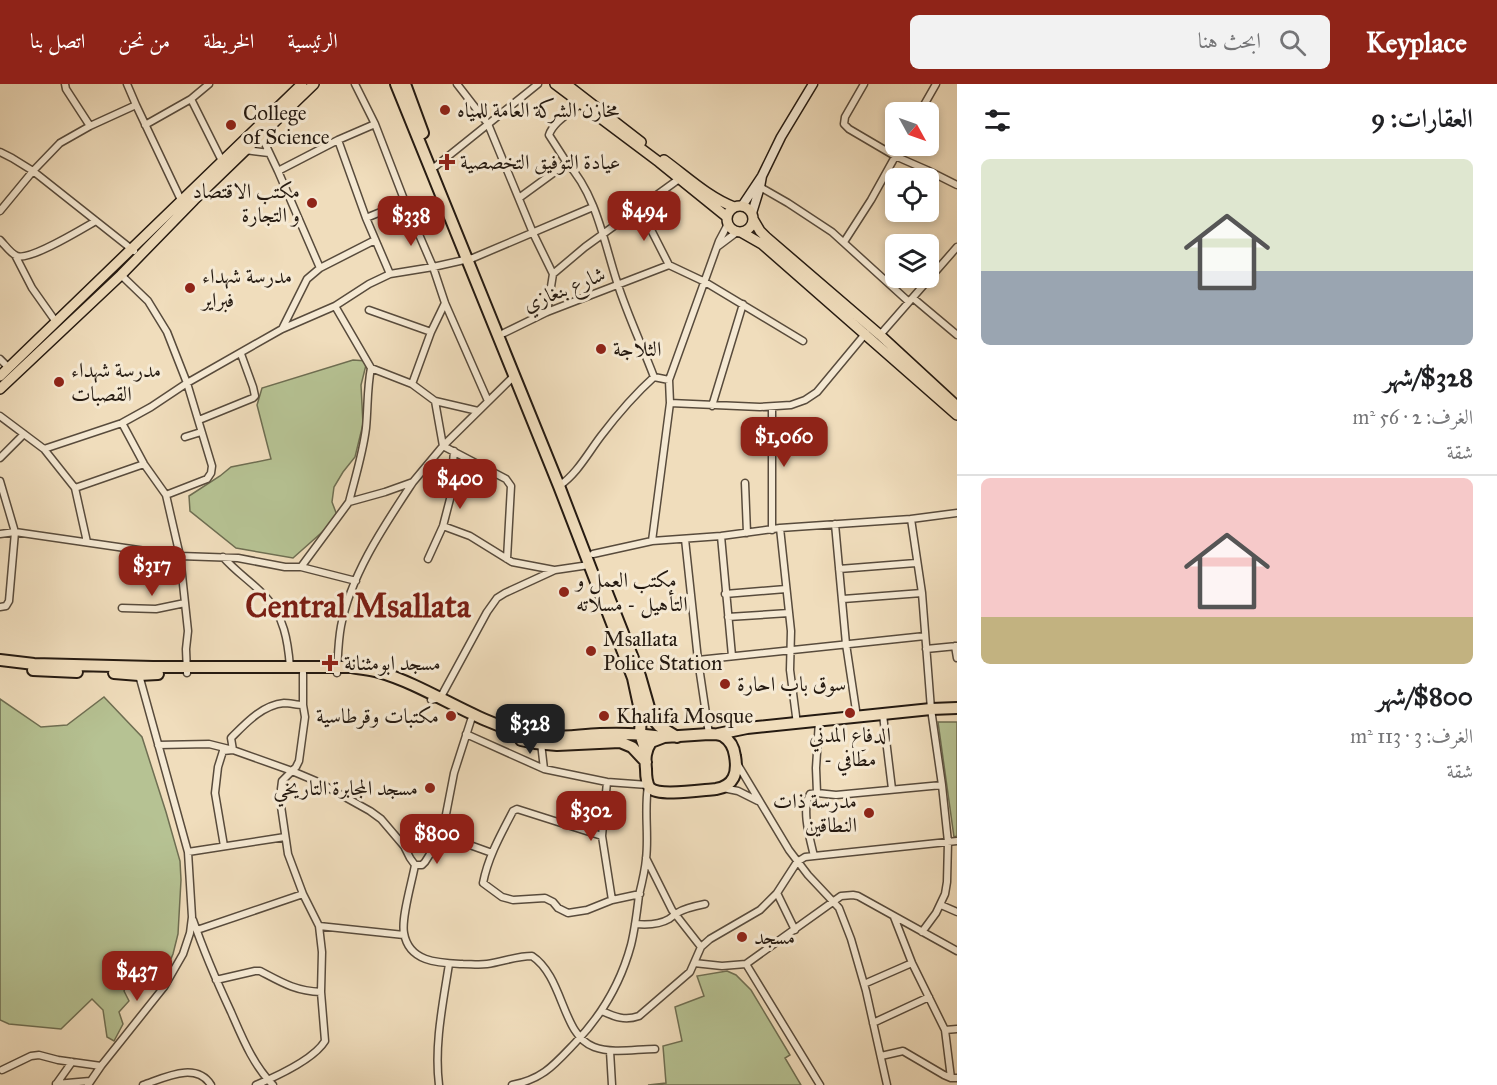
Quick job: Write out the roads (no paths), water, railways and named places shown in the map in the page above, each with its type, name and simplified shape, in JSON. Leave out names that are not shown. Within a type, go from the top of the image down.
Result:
[{"type":"highway","points":[[396,84],[504,333],[611,611],[638,670],[652,718],[659,726],[677,737]]},
{"type":"highway","points":[[405,84],[514,376],[562,484]]},
{"type":"highway","points":[[611,611],[633,678],[641,715],[640,734],[646,757],[648,785],[652,790],[663,792],[721,788],[728,784],[734,779],[736,773],[733,745],[736,738],[747,728]]},
{"type":"highway","points":[[0,660],[138,671]]},
{"type":"highway","points":[[0,667],[56,672],[290,667],[376,671],[395,677],[471,720],[517,739],[540,740],[565,745],[620,742],[646,757]]},
{"type":"highway","points":[[187,670],[303,673],[337,670]]},
{"type":"highway","points":[[435,699],[540,740],[603,734],[677,737],[957,708]]},
{"type":"highway","points":[[714,734],[724,737],[733,745]]},
{"type":"highway","points":[[646,757],[651,742],[664,737]]},
{"type":"main road","points":[[0,376],[300,84]]},
{"type":"main road","points":[[0,389],[121,275],[314,84]]},
{"type":"main road","points":[[555,84],[580,104],[723,203],[748,208],[760,231],[766,237],[957,415]]},
{"type":"main road","points":[[566,84],[660,160],[727,220],[733,230],[762,244],[868,330],[880,335],[957,406]]},
{"type":"main road","points":[[727,220],[729,212],[738,207],[762,176],[781,137],[813,84]]},
{"type":"main road","points":[[739,232],[751,226],[762,176]]},
{"type":"street","points":[[65,84],[90,126]]},
{"type":"street","points":[[127,84],[181,200]]},
{"type":"street","points":[[194,84],[200,92]]},
{"type":"street","points":[[145,125],[191,99],[209,84]]},
{"type":"street","points":[[355,84],[375,124],[433,267],[445,303],[488,401]]},
{"type":"street","points":[[457,84],[488,124],[553,274],[546,312]]},
{"type":"street","points":[[435,166],[538,84]]},
{"type":"street","points":[[864,84],[845,117],[844,124],[885,150]]},
{"type":"street","points":[[926,102],[936,84]]},
{"type":"street","points":[[191,99],[222,161]]},
{"type":"street","points":[[580,104],[554,126],[549,135],[585,187],[618,284],[654,377]]},
{"type":"street","points":[[0,211],[33,171],[60,144],[90,126],[136,105]]},
{"type":"street","points":[[278,171],[375,124]]},
{"type":"street","points":[[261,135],[320,268]]},
{"type":"street","points":[[338,140],[366,219],[390,274]]},
{"type":"street","points":[[245,150],[269,153]]},
{"type":"street","points":[[0,152],[33,171],[139,255]]},
{"type":"street","points":[[844,242],[871,200],[895,156],[957,184]]},
{"type":"street","points":[[519,198],[567,163]]},
{"type":"street","points":[[553,274],[602,234],[679,179]]},
{"type":"street","points":[[760,187],[832,232],[911,300],[957,335]]},
{"type":"street","points":[[366,219],[405,202]]},
{"type":"street","points":[[44,449],[122,423],[282,329],[335,306],[369,284],[390,274],[470,259],[593,207]]},
{"type":"street","points":[[640,208],[669,266],[705,282],[803,341]]},
{"type":"street","points":[[652,541],[670,403],[669,380],[727,220]]},
{"type":"street","points":[[15,255],[22,257],[42,251],[96,221]]},
{"type":"street","points":[[717,247],[739,232]]},
{"type":"street","points":[[0,240],[15,255],[32,288],[56,322]]},
{"type":"street","points":[[282,329],[307,279],[320,268],[375,240]]},
{"type":"street","points":[[880,335],[957,247]]},
{"type":"street","points":[[949,256],[957,263]]},
{"type":"street","name":"شارع بنغازي","points":[[504,333],[546,312],[669,266]]},
{"type":"street","points":[[121,275],[148,301],[167,332],[187,383],[212,466],[207,479],[166,495]]},
{"type":"street","points":[[412,384],[431,332],[445,303]]},
{"type":"street","points":[[712,406],[743,304]]},
{"type":"street","points":[[301,567],[349,502],[366,430],[370,368],[335,306]]},
{"type":"street","points":[[369,310],[431,332]]},
{"type":"street","points":[[670,403],[772,407],[791,405],[805,400],[817,392],[868,330]]},
{"type":"street","points":[[199,420],[255,396],[241,354]]},
{"type":"street","points":[[0,359],[9,368]]},
{"type":"street","points":[[370,368],[412,384],[435,401],[478,411]]},
{"type":"street","points":[[337,670],[341,626],[346,607],[356,581],[384,528],[413,482],[443,446],[514,376]]},
{"type":"street","points":[[654,377],[669,380]]},
{"type":"street","points":[[562,484],[586,457],[619,413],[654,377]]},
{"type":"street","points":[[435,401],[443,446]]},
{"type":"street","points":[[772,407],[772,530]]},
{"type":"street","points":[[0,416],[44,449],[75,488],[87,542]]},
{"type":"street","points":[[122,423],[144,464],[166,495],[180,556],[188,631],[187,670]]},
{"type":"street","points":[[185,436],[201,432]]},
{"type":"street","points":[[0,458],[24,434]]},
{"type":"street","points":[[443,446],[506,479],[511,486],[507,559]]},
{"type":"street","points":[[428,558],[442,526],[450,499],[454,451]]},
{"type":"street","points":[[75,488],[144,464]]},
{"type":"street","points":[[0,481],[15,532],[9,601],[6,606],[0,607]]},
{"type":"street","points":[[349,502],[413,482]]},
{"type":"street","points":[[745,483],[747,533]]},
{"type":"street","points":[[435,699],[446,688],[492,603],[505,593],[555,570],[652,541],[957,513]]},
{"type":"street","points":[[911,519],[922,593],[931,710],[948,842],[947,882],[941,905],[922,932]]},
{"type":"street","points":[[835,524],[846,644],[857,718]]},
{"type":"street","points":[[442,526],[470,536],[507,559],[527,566],[555,570]]},
{"type":"street","points":[[780,528],[789,613],[790,670],[797,724]]},
{"type":"street","points":[[0,534],[15,532],[180,556],[238,558],[285,567],[301,567],[356,581]]},
{"type":"street","points":[[721,536],[732,656]]},
{"type":"street","points":[[685,539],[698,660],[714,734]]},
{"type":"street","points":[[223,557],[233,569],[267,597],[282,621],[286,632],[290,667]]},
{"type":"street","points":[[839,569],[916,563]]},
{"type":"street","points":[[725,594],[786,589]]},
{"type":"street","points":[[843,599],[922,593]]},
{"type":"street","points":[[122,608],[156,609],[184,603]]},
{"type":"street","points":[[728,617],[789,613]]},
{"type":"street","points":[[698,660],[925,636]]},
{"type":"street","points":[[926,649],[956,646],[957,658]]},
{"type":"street","points":[[56,1084],[89,1083],[164,987],[188,941],[192,917],[188,852],[138,671]]},
{"type":"street","points":[[256,1085],[270,1082],[300,1063],[321,1047],[325,1041],[319,926],[303,894],[288,854],[280,789],[282,781],[299,761],[305,717],[303,673]]},
{"type":"street","points":[[233,750],[231,738],[259,713],[284,703],[303,705]]},
{"type":"street","points":[[883,715],[892,789]]},
{"type":"street","points":[[415,865],[422,865],[425,862],[442,835],[454,772],[471,720]]},
{"type":"street","points":[[817,793],[819,721]]},
{"type":"street","points":[[466,734],[544,769],[607,782],[648,785],[646,858],[635,924],[620,977],[602,1011],[538,1082],[512,1085]]},
{"type":"street","points":[[540,740],[544,769]]},
{"type":"street","points":[[158,745],[210,744],[233,750],[318,782],[370,811],[381,819],[404,846],[415,865],[404,923],[404,935],[416,955],[428,961],[449,964],[485,964],[532,956],[553,979],[572,1026],[580,1038],[596,1048],[609,1050],[655,1049]]},
{"type":"street","points":[[224,846],[215,787],[223,751],[233,750]]},
{"type":"street","points":[[736,763],[797,862],[839,908],[864,984],[887,1085]]},
{"type":"street","points":[[607,782],[602,836],[612,900]]},
{"type":"street","points":[[814,856],[808,828],[806,802],[810,794],[836,795],[942,785]]},
{"type":"street","points":[[721,788],[738,791],[760,803]]},
{"type":"street","points":[[602,836],[517,809],[513,811],[492,852],[483,883],[502,897],[513,900],[545,898],[568,913],[587,910],[612,900],[640,894]]},
{"type":"street","points":[[442,835],[492,852]]},
{"type":"street","points":[[188,852],[285,837]]},
{"type":"street","points":[[602,1011],[624,1019],[639,1016],[690,972],[701,947],[710,939],[760,910],[777,893],[797,862],[805,857],[957,841]]},
{"type":"street","points":[[646,858],[674,914],[701,947]]},
{"type":"street","points":[[777,893],[795,930]]},
{"type":"street","points":[[197,930],[303,894]]},
{"type":"street","points":[[694,963],[722,966],[746,964],[833,901],[841,896],[853,895],[957,952]]},
{"type":"street","points":[[635,924],[650,925],[705,904]]},
{"type":"street","points":[[941,905],[957,912]]},
{"type":"street","points":[[192,917],[216,980],[245,1044],[270,1082]]},
{"type":"street","points":[[894,917],[912,963],[945,1030],[954,1078]]},
{"type":"street","points":[[319,926],[404,935]]},
{"type":"street","points":[[864,984],[912,963]]},
{"type":"street","points":[[439,1085],[437,1069],[439,1038],[449,964]]},
{"type":"street","points":[[746,964],[820,1085]]},
{"type":"street","points":[[216,980],[255,970],[306,991],[321,992]]},
{"type":"street","points":[[873,1023],[929,997]]},
{"type":"street","points":[[945,1030],[957,1029]]},
{"type":"street","points":[[609,1050],[612,1085]]},
{"type":"street","points":[[881,1056],[903,1051],[954,1078]]},
{"type":"street","points":[[2,1070],[31,1056],[39,1055],[101,1066]]},
{"type":"street","points":[[56,1084],[72,1062]]},
{"type":"street","points":[[143,1085],[189,1072],[204,1076],[211,1085]]},
{"type":"place","name":"مخازن الشركة العامة للمياه","points":[[445,110]]},
{"type":"place","name":"College of Science","points":[[231,125]]},
{"type":"place","name":"عيادة التوفيق التخصصية","points":[[447,162]]},
{"type":"place","name":"مكتب الاقتصاد و التجارة","points":[[312,203]]},
{"type":"place","name":"مدرسة شهداء فبراير","points":[[190,288]]},
{"type":"place","name":"الثلاجة","points":[[601,349]]},
{"type":"place","name":"مدرسة شهداء القصبات","points":[[59,382]]},
{"type":"place","name":"مكتب العمل و التأهيل - مسلاته","points":[[564,592]]},
{"type":"place","name":"Msallata Police Station","points":[[591,651]]},
{"type":"place","name":"مسجد ابومثنانة","points":[[330,663]]},
{"type":"place","name":"سوق باب احارة","points":[[725,684]]},
{"type":"place","name":"الدفاع المدني - مطافي","points":[[850,713]]},
{"type":"place","name":"مكتبات وقرطاسية","points":[[451,716]]},
{"type":"place","name":"Khalifa Mosque","points":[[604,716]]},
{"type":"place","name":"مسجد المجابرة التاريخي","points":[[430,788]]},
{"type":"place","name":"مدرسة ذات النطاقين","points":[[869,813]]},
{"type":"place","name":"مسجد","points":[[742,937]]},
{"type":"district","name":"Central Msallata","points":[[358,605]]}]
